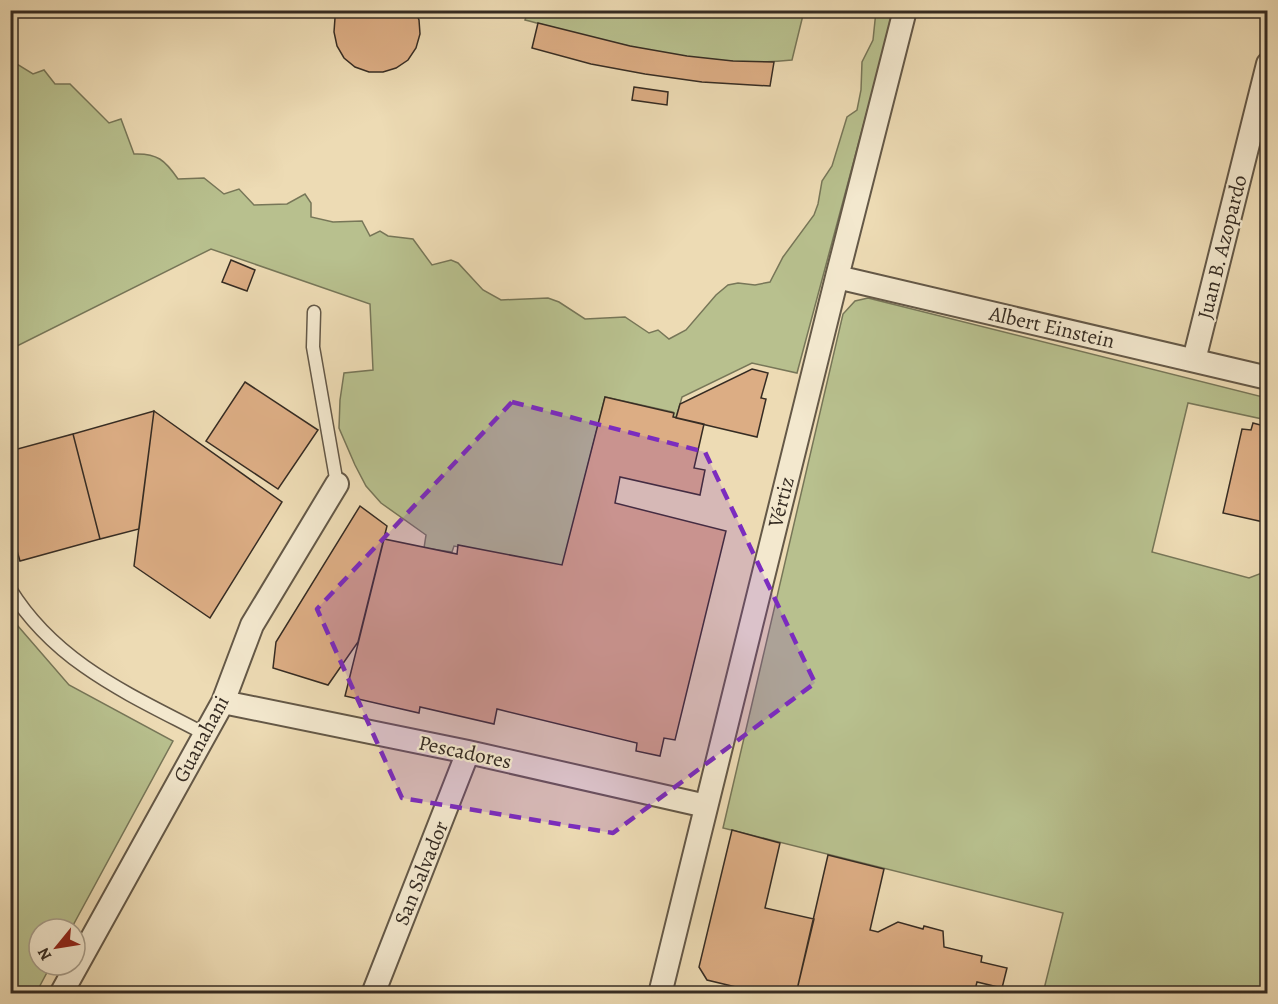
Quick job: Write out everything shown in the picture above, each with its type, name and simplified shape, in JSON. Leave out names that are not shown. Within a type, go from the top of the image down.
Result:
[{"type":"street","name":"Vértiz","points":[[660,993],[905,10]]},
{"type":"street","name":"Juan B. Azopardo","points":[[1194,360],[1268,64]]},
{"type":"street","name":"Albert Einstein","points":[[837,277],[1268,378]]},
{"type":"street","name":"Guanahani","points":[[61,993],[223,702],[252,625],[337,484]]},
{"type":"street","name":"Pescadores","points":[[223,702],[468,752],[706,806]]},
{"type":"street","name":"San Salvador","points":[[373,993],[468,752]]},
{"type":"lane","points":[[314,312],[313,347],[337,484]]},
{"type":"lane","points":[[10,589],[25,610],[72,659],[101,679],[205,734]]},
{"type":"highlighted area","points":[[512,402],[705,452],[815,683],[613,833],[402,798],[317,609]]},
{"type":"green space","points":[[528,10],[804,11],[792,60],[759,62],[691,58],[624,45],[525,20]]},
{"type":"green space","points":[[876,11],[894,11],[797,373],[752,363],[682,397],[676,418],[673,417],[673,412],[605,397],[563,566],[454,546],[452,552],[424,548],[426,535],[381,503],[366,486],[339,428],[344,373],[373,370],[370,304],[211,249],[11,349],[10,63],[11,66],[17,64],[33,74],[44,70],[55,84],[70,84],[109,123],[121,119],[134,154],[155,156],[169,167],[178,179],[204,178],[224,194],[239,189],[254,205],[287,204],[305,194],[311,203],[311,217],[333,222],[362,221],[370,236],[380,231],[388,236],[413,239],[432,265],[451,260],[458,263],[483,290],[501,300],[548,298],[559,302],[585,319],[625,317],[649,333],[658,330],[669,339],[686,330],[716,295],[728,285],[738,283],[755,285],[770,282],[783,257],[814,215],[822,181],[832,166],[847,117],[857,110],[861,90],[862,62],[873,40]]},
{"type":"green space","points":[[868,298],[1267,398],[1267,420],[1188,403],[1152,552],[1249,578],[1267,571],[1267,993],[1043,993],[1063,913],[723,828],[843,314],[855,301]]},
{"type":"green space","points":[[11,618],[69,685],[173,741],[78,917],[27,917],[27,977],[45,977],[36,993],[11,993]]},
{"type":"building","points":[[338,10],[415,10],[419,20],[420,34],[416,48],[408,60],[396,68],[383,72],[369,72],[355,67],[344,58],[337,46],[334,32]]},
{"type":"building","points":[[538,23],[630,46],[687,56],[733,61],[774,62],[770,86],[702,82],[645,74],[591,64],[532,48]]},
{"type":"building","points":[[634,87],[668,92],[667,105],[632,100]]},
{"type":"building","points":[[231,260],[255,270],[247,291],[222,282]]},
{"type":"building","points":[[752,369],[768,373],[761,398],[766,399],[757,437],[676,418],[680,404]]},
{"type":"building","points":[[245,382],[318,430],[278,489],[206,441]]},
{"type":"building","points":[[605,397],[674,413],[673,417],[704,424],[694,468],[705,470],[700,495],[620,477],[615,503],[726,531],[675,740],[664,738],[660,756],[636,751],[637,743],[497,709],[494,724],[420,707],[419,713],[345,696],[384,539],[457,554],[458,545],[562,565]]},
{"type":"building","points":[[154,411],[282,502],[210,618],[134,566]]},
{"type":"building","points":[[154,411],[139,529],[100,539],[73,434]]},
{"type":"building","points":[[1253,423],[1268,427],[1261,463],[1268,465],[1268,523],[1223,513],[1242,429],[1251,430]]},
{"type":"building","points":[[73,434],[100,539],[20,561],[10,527],[10,451]]},
{"type":"building","points":[[360,506],[387,526],[358,642],[328,685],[273,668],[276,642]]},
{"type":"building","points":[[732,830],[780,843],[765,908],[814,919],[796,994],[765,994],[707,980],[699,967]]},
{"type":"building","points":[[828,855],[884,869],[870,930],[878,932],[898,922],[923,929],[924,926],[943,931],[944,947],[982,956],[981,962],[1007,968],[1002,988],[977,982],[974,994],[796,994]]}]
